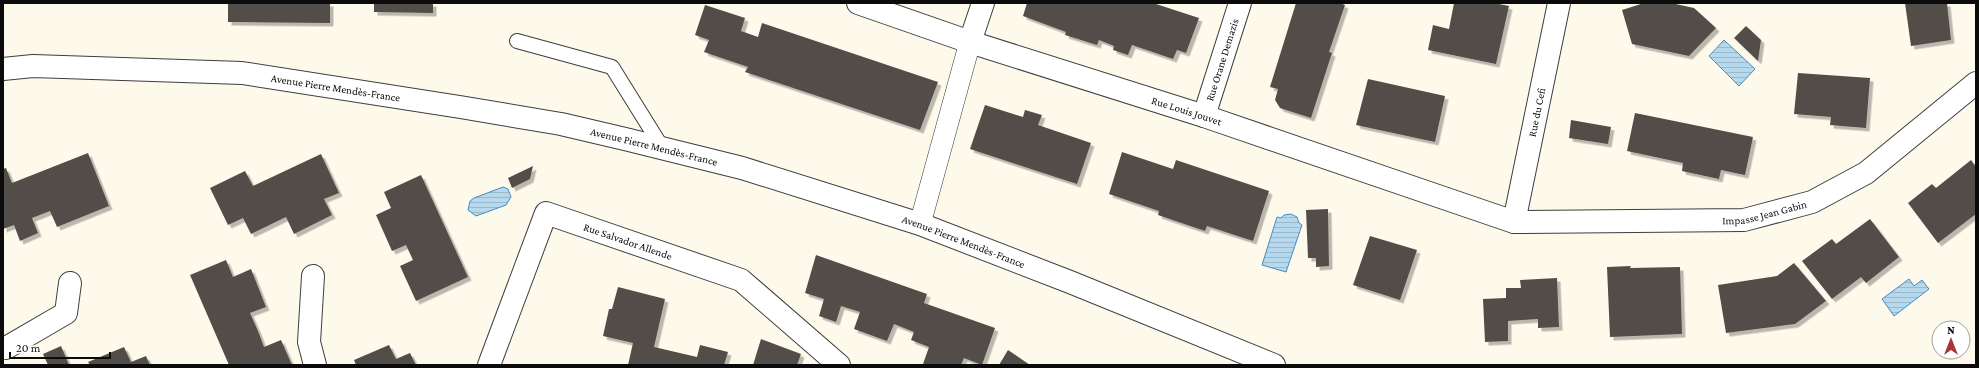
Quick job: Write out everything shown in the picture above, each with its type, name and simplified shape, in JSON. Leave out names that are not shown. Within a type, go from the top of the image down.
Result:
[{"type":"street","name":"Rue Louis Jouvet","points":[[858,3],[970,42],[1204,116],[1514,222]]},
{"type":"street","points":[[920,224],[970,42],[983,3]]},
{"type":"street","name":"Rue Orane Demazis","points":[[1204,116],[1240,3]]},
{"type":"street","name":"Rue du Cefi","points":[[1514,222],[1559,3]]},
{"type":"street","name":"Avenue Pierre Mendès-France","points":[[3,69],[33,66],[242,73],[561,124],[742,168],[920,224],[1070,282],[1274,365]]},
{"type":"street","name":"Impasse Jean Gabin","points":[[1514,222],[1744,220],[1812,202],[1866,173],[1976,83]]},
{"type":"street","name":"Rue Salvador Allende","points":[[490,365],[546,213],[741,280],[839,365]]},
{"type":"street","points":[[313,276],[309,342],[315,365]]},
{"type":"street","points":[[7,352],[66,313],[70,283]]},
{"type":"lane","points":[[517,41],[612,67],[663,149]]},
{"type":"water","points":[[1724,40],[1755,69],[1739,86],[1709,56]]},
{"type":"water","points":[[503,187],[508,189],[511,197],[506,205],[476,216],[468,210],[470,201],[474,198]]},
{"type":"water","points":[[1291,214],[1297,217],[1299,223],[1302,225],[1286,272],[1262,265],[1277,217],[1281,218],[1284,215]]},
{"type":"water","points":[[1909,279],[1914,286],[1922,280],[1929,289],[1894,316],[1882,299]]},
{"type":"building","points":[[228,3],[330,3],[330,23],[228,22]]},
{"type":"building","points":[[374,3],[433,3],[433,13],[374,12]]},
{"type":"building","points":[[1027,3],[1153,3],[1199,18],[1186,53],[1177,50],[1173,59],[1132,45],[1128,55],[1113,50],[1114,46],[1099,40],[1097,45],[1065,35],[1066,32],[1023,16]]},
{"type":"building","points":[[1296,3],[1340,3],[1345,5],[1329,52],[1332,53],[1311,118],[1280,108],[1275,100],[1278,89],[1270,87]]},
{"type":"building","points":[[1454,3],[1494,3],[1509,6],[1496,64],[1428,50],[1433,25],[1449,29]]},
{"type":"building","points":[[1644,3],[1671,3],[1694,8],[1716,28],[1689,56],[1632,44],[1622,10]]},
{"type":"building","points":[[1905,3],[1947,3],[1951,40],[1911,46]]},
{"type":"building","points":[[705,5],[745,18],[741,31],[758,37],[762,23],[938,82],[920,130],[745,72],[748,67],[704,52],[709,40],[695,35]]},
{"type":"building","points":[[1746,26],[1761,40],[1758,61],[1734,38]]},
{"type":"building","points":[[1798,73],[1870,78],[1866,128],[1830,125],[1831,117],[1794,114]]},
{"type":"building","points":[[1368,79],[1445,96],[1435,142],[1356,125]]},
{"type":"building","points":[[985,105],[1023,117],[1025,110],[1042,115],[1038,125],[1091,143],[1077,184],[970,149]]},
{"type":"building","points":[[1635,113],[1753,137],[1745,175],[1721,170],[1719,179],[1682,171],[1683,163],[1627,151]]},
{"type":"building","points":[[1571,120],[1611,127],[1608,144],[1569,138]]},
{"type":"building","points":[[1122,152],[1173,169],[1176,160],[1269,191],[1253,241],[1207,226],[1205,231],[1158,215],[1159,211],[1109,194]]},
{"type":"building","points":[[88,153],[109,206],[57,227],[50,211],[32,218],[38,233],[20,241],[14,225],[3,229],[3,169],[6,168],[12,183]]},
{"type":"building","points":[[321,154],[339,193],[324,199],[332,215],[294,234],[286,217],[251,234],[243,218],[228,225],[210,188],[245,171],[253,186]]},
{"type":"building","points":[[1971,160],[1976,167],[1976,214],[1938,243],[1908,203],[1932,184],[1936,188]]},
{"type":"building","points":[[533,166],[530,179],[512,188],[508,178]]},
{"type":"building","points":[[421,175],[468,277],[416,301],[400,266],[413,260],[406,245],[392,251],[376,215],[391,208],[384,192]]},
{"type":"building","points":[[1328,209],[1329,266],[1316,267],[1316,258],[1308,258],[1306,210]]},
{"type":"building","points":[[1870,219],[1899,257],[1866,283],[1861,277],[1832,299],[1802,261],[1832,239],[1836,244]]},
{"type":"building","points":[[1370,236],[1417,250],[1400,300],[1353,285]]},
{"type":"building","points":[[816,255],[927,294],[924,303],[995,328],[982,365],[964,358],[961,365],[923,364],[929,347],[911,340],[914,332],[894,324],[887,341],[854,329],[860,312],[841,306],[836,322],[819,316],[824,299],[805,293]]},
{"type":"building","points":[[226,260],[233,277],[251,269],[266,307],[250,313],[264,347],[281,340],[292,365],[229,365],[190,275]]},
{"type":"building","points":[[1794,263],[1826,301],[1795,324],[1726,333],[1718,285],[1777,276]]},
{"type":"building","points":[[1631,266],[1630,268],[1680,267],[1682,334],[1610,337],[1607,267]]},
{"type":"building","points":[[1557,278],[1559,327],[1538,328],[1538,319],[1508,321],[1508,341],[1485,342],[1483,299],[1506,298],[1506,288],[1521,288],[1520,280]]},
{"type":"building","points":[[618,287],[665,299],[654,347],[697,357],[700,345],[728,352],[724,365],[628,365],[633,343],[603,336],[609,309],[612,309]]},
{"type":"building","points":[[761,339],[801,354],[797,365],[753,365]]},
{"type":"building","points":[[389,345],[396,359],[410,353],[416,365],[356,365],[354,360]]},
{"type":"building","points":[[61,346],[69,365],[48,365],[43,354]]},
{"type":"building","points":[[124,347],[131,362],[146,356],[150,365],[90,365],[88,362]]},
{"type":"building","points":[[1008,350],[1030,365],[999,365]]}]
